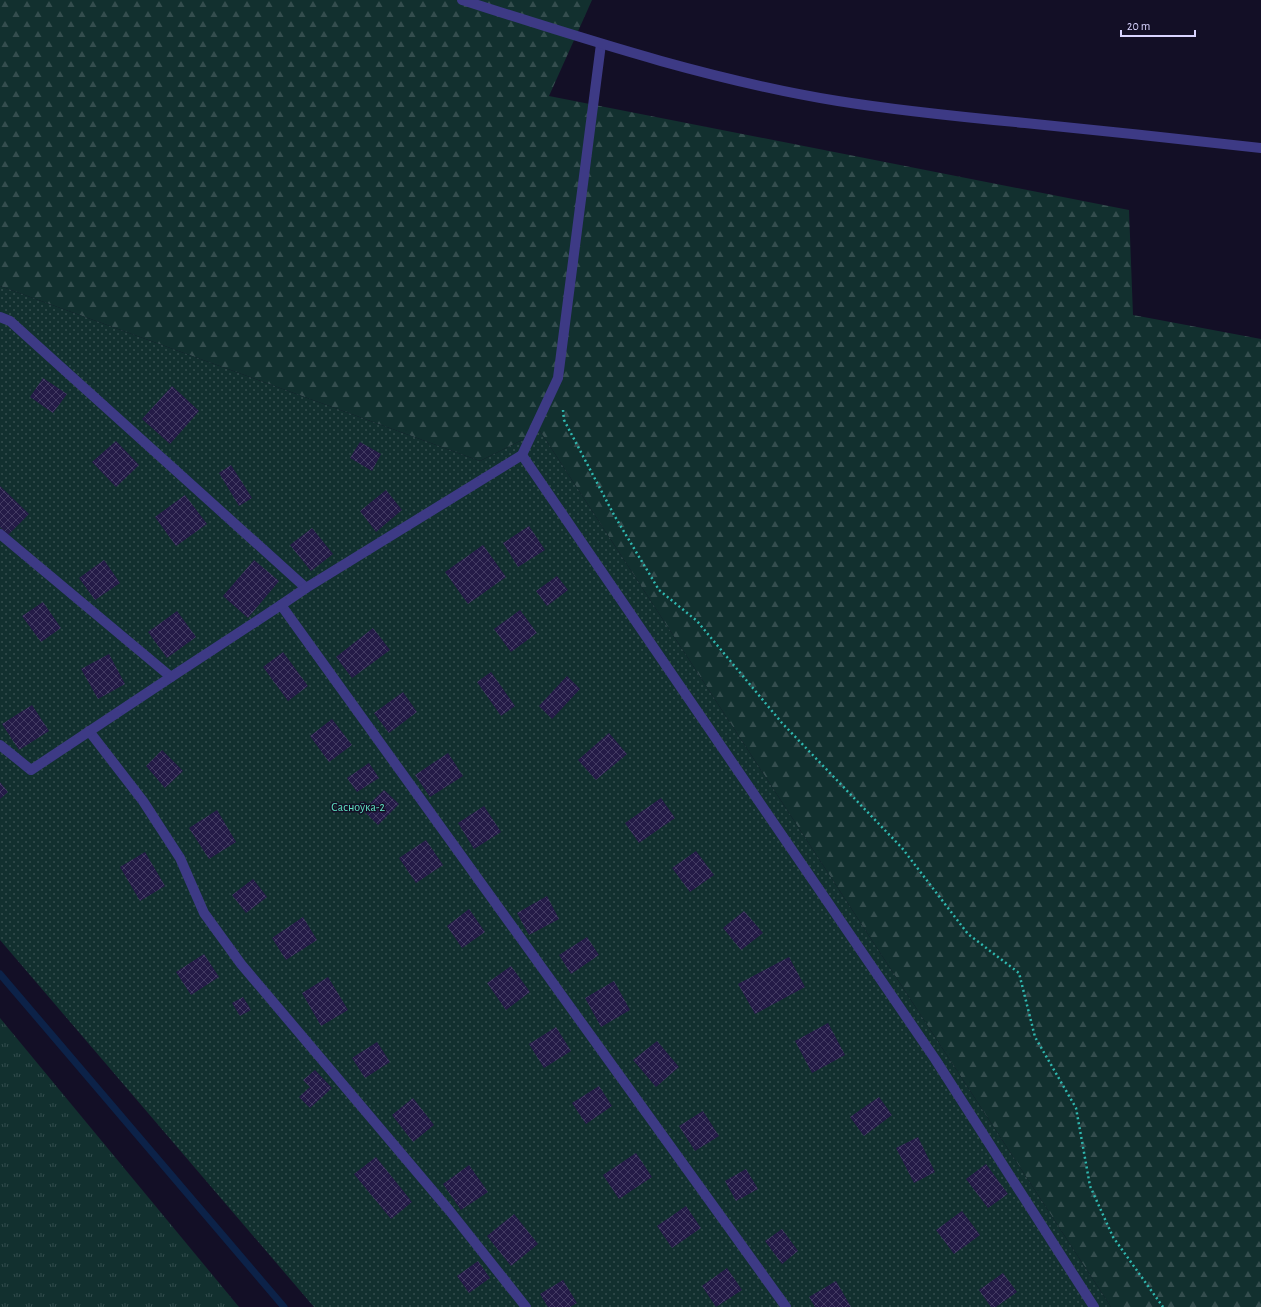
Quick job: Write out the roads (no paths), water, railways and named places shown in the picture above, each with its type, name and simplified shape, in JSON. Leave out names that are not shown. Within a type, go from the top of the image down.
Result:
[{"type":"street","points":[[462,0],[601,44],[728,78],[837,101],[921,112],[1170,137],[1261,148]]},
{"type":"street","points":[[0,745],[31,770],[306,588],[522,455],[558,378],[601,44]]},
{"type":"street","points":[[0,317],[10,321],[306,588]]},
{"type":"street","points":[[522,455],[935,1059],[1094,1307]]},
{"type":"street","points":[[0,534],[171,677]]},
{"type":"street","points":[[282,605],[786,1307]]},
{"type":"street","points":[[89,731],[156,820],[180,858],[204,913],[241,964],[449,1210],[526,1307]]},
{"type":"waterway","points":[[0,974],[284,1307]]},
{"type":"park label","name":"Сасноўка-2","points":[[358,807]]}]
